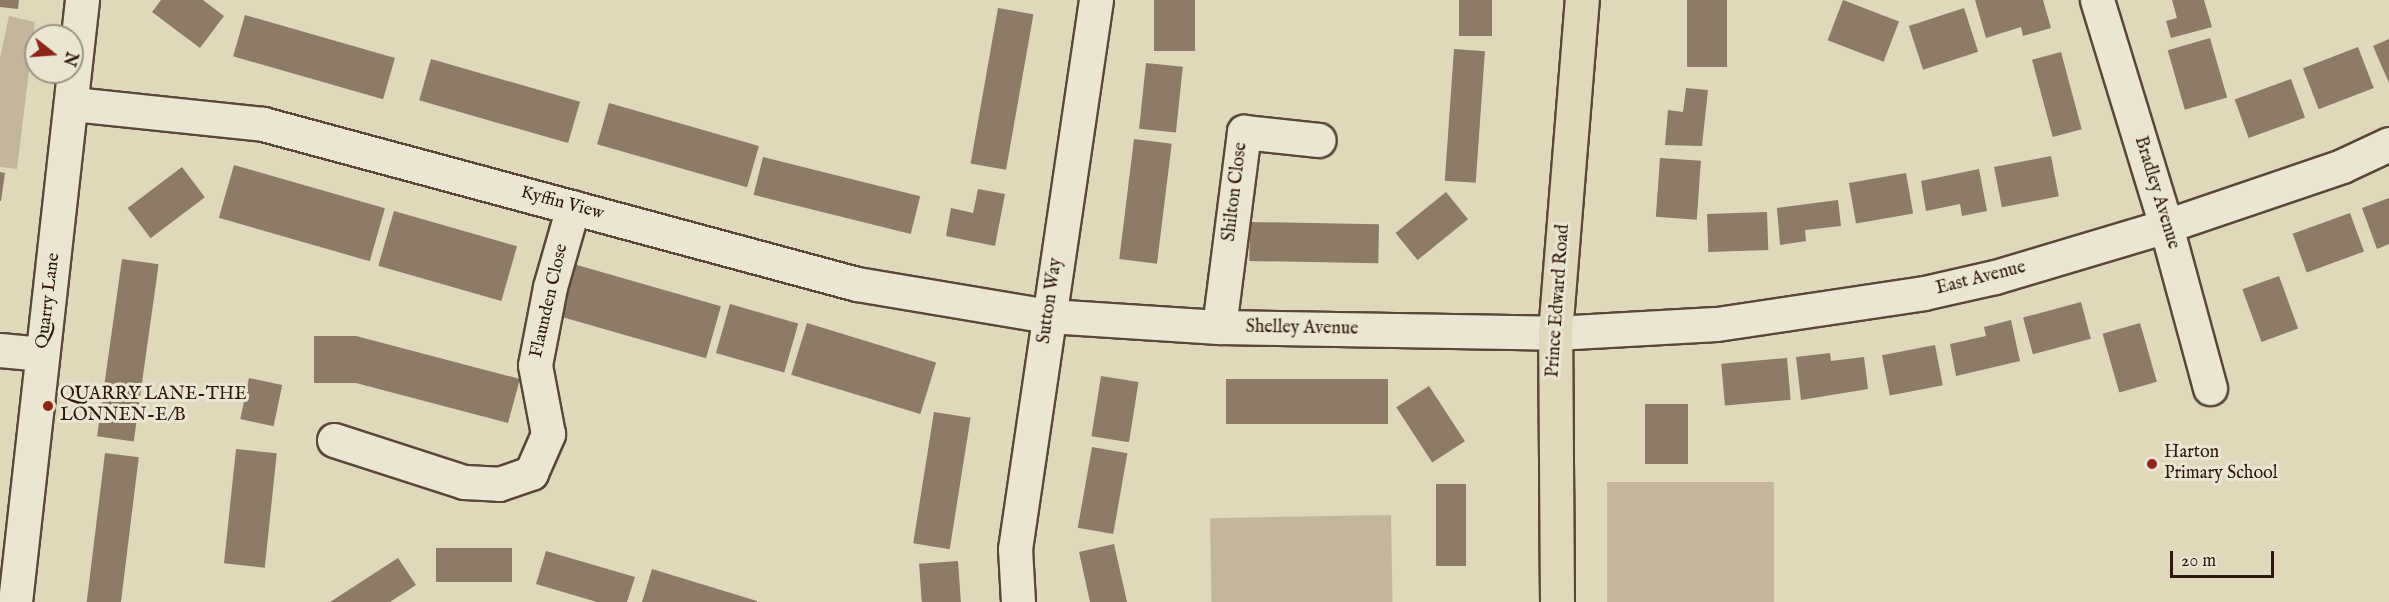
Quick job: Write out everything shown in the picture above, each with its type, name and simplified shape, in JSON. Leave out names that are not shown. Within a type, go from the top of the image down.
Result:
[{"type":"main road","name":"Prince Edward Road","points":[[1557,602],[1555,333],[1582,0]]},
{"type":"street","name":"Quarry Lane","points":[[15,602],[42,354],[73,104],[82,0]]},
{"type":"street","name":"Sutton Way","points":[[1018,602],[1015,549],[1096,0]]},
{"type":"street","name":"Bradley Avenue","points":[[2097,0],[2166,226],[2210,388]]},
{"type":"street","name":"Kyffin View","points":[[73,104],[263,124],[857,284],[1049,316]]},
{"type":"street","name":"Shilton Close","points":[[1219,327],[1244,132],[1319,140]]},
{"type":"street","name":"East Avenue","points":[[1555,333],[1717,324],[1924,293],[1995,278],[2166,226],[2342,166],[2389,144]]},
{"type":"street","name":"Flaunden Close","points":[[334,440],[464,482],[499,484],[531,473],[548,434],[535,365],[550,287],[573,207]]},
{"type":"street","name":"Shelley Avenue","points":[[1049,316],[1219,327],[1555,333]]},
{"type":"street","points":[[0,350],[42,354]]},
{"type":"shaded area","points":[[9,16],[35,22],[35,24],[24,24],[24,84],[27,84],[17,169],[0,167],[0,58]]},
{"type":"shaded area","points":[[1607,482],[1774,482],[1774,602],[1607,602]]},
{"type":"shaded area","points":[[1391,515],[1393,602],[1211,602],[1210,518]]},
{"type":"building","points":[[0,0],[19,0],[18,9],[0,7]]},
{"type":"building","points":[[161,0],[203,0],[224,16],[200,48],[152,12]]},
{"type":"building","points":[[1154,0],[1195,0],[1195,51],[1154,51]]},
{"type":"building","points":[[1459,0],[1492,0],[1492,36],[1459,36]]},
{"type":"building","points":[[1687,0],[1727,0],[1727,67],[1687,67]]},
{"type":"building","points":[[1843,0],[1899,22],[1884,62],[1828,40]]},
{"type":"building","points":[[1975,0],[2043,0],[2051,28],[2023,36],[2021,27],[1986,38]]},
{"type":"building","points":[[2172,0],[2204,0],[2212,27],[2171,38],[2166,21],[2177,18]]},
{"type":"building","points":[[998,8],[1033,14],[1006,170],[971,164]]},
{"type":"building","points":[[1964,8],[1978,52],[1923,70],[1909,26]]},
{"type":"building","points":[[245,15],[395,58],[383,99],[233,56]]},
{"type":"building","points":[[2210,38],[2227,98],[2185,110],[2168,50]]},
{"type":"building","points":[[2389,39],[2389,83],[2373,46]]},
{"type":"building","points":[[2358,47],[2374,88],[2319,109],[2303,68]]},
{"type":"building","points":[[1454,49],[1485,51],[1476,183],[1445,181]]},
{"type":"building","points":[[2061,52],[2082,129],[2053,137],[2032,60]]},
{"type":"building","points":[[431,59],[580,102],[568,143],[419,100]]},
{"type":"building","points":[[1146,63],[1183,67],[1176,133],[1139,129]]},
{"type":"building","points":[[2291,79],[2305,118],[2249,138],[2235,100]]},
{"type":"building","points":[[1686,88],[1708,90],[1702,146],[1665,145],[1668,110],[1683,112]]},
{"type":"building","points":[[609,103],[759,146],[747,187],[597,144]]},
{"type":"building","points":[[1134,139],[1172,144],[1157,264],[1119,259]]},
{"type":"building","points":[[2051,156],[2059,196],[2002,207],[1994,167]]},
{"type":"building","points":[[763,157],[920,196],[911,234],[754,195]]},
{"type":"building","points":[[1660,158],[1701,161],[1697,220],[1656,217]]},
{"type":"building","points":[[234,165],[385,208],[370,261],[219,218]]},
{"type":"building","points":[[182,167],[205,197],[151,238],[128,208]]},
{"type":"building","points":[[1979,169],[1987,211],[1962,216],[1960,204],[1926,211],[1921,181]]},
{"type":"building","points":[[0,172],[5,173],[1,201],[0,201]]},
{"type":"building","points":[[1906,173],[1913,213],[1856,223],[1849,183]]},
{"type":"building","points":[[978,189],[1005,194],[995,246],[946,236],[951,208],[973,213]]},
{"type":"building","points":[[1446,192],[1468,219],[1418,260],[1395,233]]},
{"type":"building","points":[[2389,198],[2389,244],[2377,249],[2362,208]]},
{"type":"building","points":[[1838,200],[1841,226],[1805,230],[1806,241],[1780,245],[1777,208]]},
{"type":"building","points":[[394,211],[517,246],[501,301],[378,266]]},
{"type":"building","points":[[1767,212],[1768,250],[1708,252],[1707,214]]},
{"type":"building","points":[[2350,213],[2364,252],[2307,272],[2293,234]]},
{"type":"building","points":[[1250,222],[1379,224],[1378,263],[1249,261]]},
{"type":"building","points":[[122,259],[159,264],[134,441],[97,436]]},
{"type":"building","points":[[570,263],[721,306],[706,358],[555,315]]},
{"type":"building","points":[[2279,276],[2298,329],[2262,342],[2242,289]]},
{"type":"building","points":[[2081,302],[2091,339],[2033,354],[2023,318]]},
{"type":"building","points":[[730,304],[798,324],[784,373],[716,353]]},
{"type":"building","points":[[2011,320],[2020,361],[1956,376],[1950,344],[1986,336],[1984,327]]},
{"type":"building","points":[[807,323],[936,362],[920,414],[791,375]]},
{"type":"building","points":[[2140,323],[2157,382],[2119,392],[2103,334]]},
{"type":"building","points":[[314,336],[356,336],[520,379],[508,423],[356,383],[314,383]]},
{"type":"building","points":[[1935,345],[1943,385],[1890,396],[1882,355]]},
{"type":"building","points":[[1830,353],[1831,361],[1864,357],[1868,389],[1801,400],[1796,357]]},
{"type":"building","points":[[1787,358],[1791,400],[1725,406],[1721,364]]},
{"type":"building","points":[[1101,376],[1139,382],[1129,442],[1091,436]]},
{"type":"building","points":[[249,378],[282,385],[274,426],[240,419]]},
{"type":"building","points":[[1226,379],[1388,379],[1388,424],[1226,424]]},
{"type":"building","points":[[1429,386],[1465,441],[1432,463],[1396,407]]},
{"type":"building","points":[[1645,404],[1688,404],[1688,464],[1645,464]]},
{"type":"building","points":[[934,412],[971,418],[950,549],[913,543]]},
{"type":"building","points":[[1092,447],[1127,453],[1113,534],[1078,528]]},
{"type":"building","points":[[236,449],[277,453],[265,568],[224,563]]},
{"type":"building","points":[[105,453],[139,457],[121,602],[87,602]]},
{"type":"building","points":[[1436,484],[1466,484],[1466,566],[1436,566]]},
{"type":"building","points":[[1114,544],[1127,602],[1090,602],[1079,552]]},
{"type":"building","points":[[436,548],[512,548],[512,582],[436,582]]},
{"type":"building","points":[[546,551],[635,577],[627,602],[597,602],[536,584]]},
{"type":"building","points":[[398,558],[416,585],[390,602],[330,602]]},
{"type":"building","points":[[958,561],[961,602],[922,602],[919,564]]},
{"type":"building","points":[[652,569],[757,601],[757,602],[642,602]]},
{"type":"place","name":"QUARRY LANE-THE LONNEN-E/B","points":[[48,406]]},
{"type":"place","name":"Harton Primary School","points":[[2152,464]]}]
